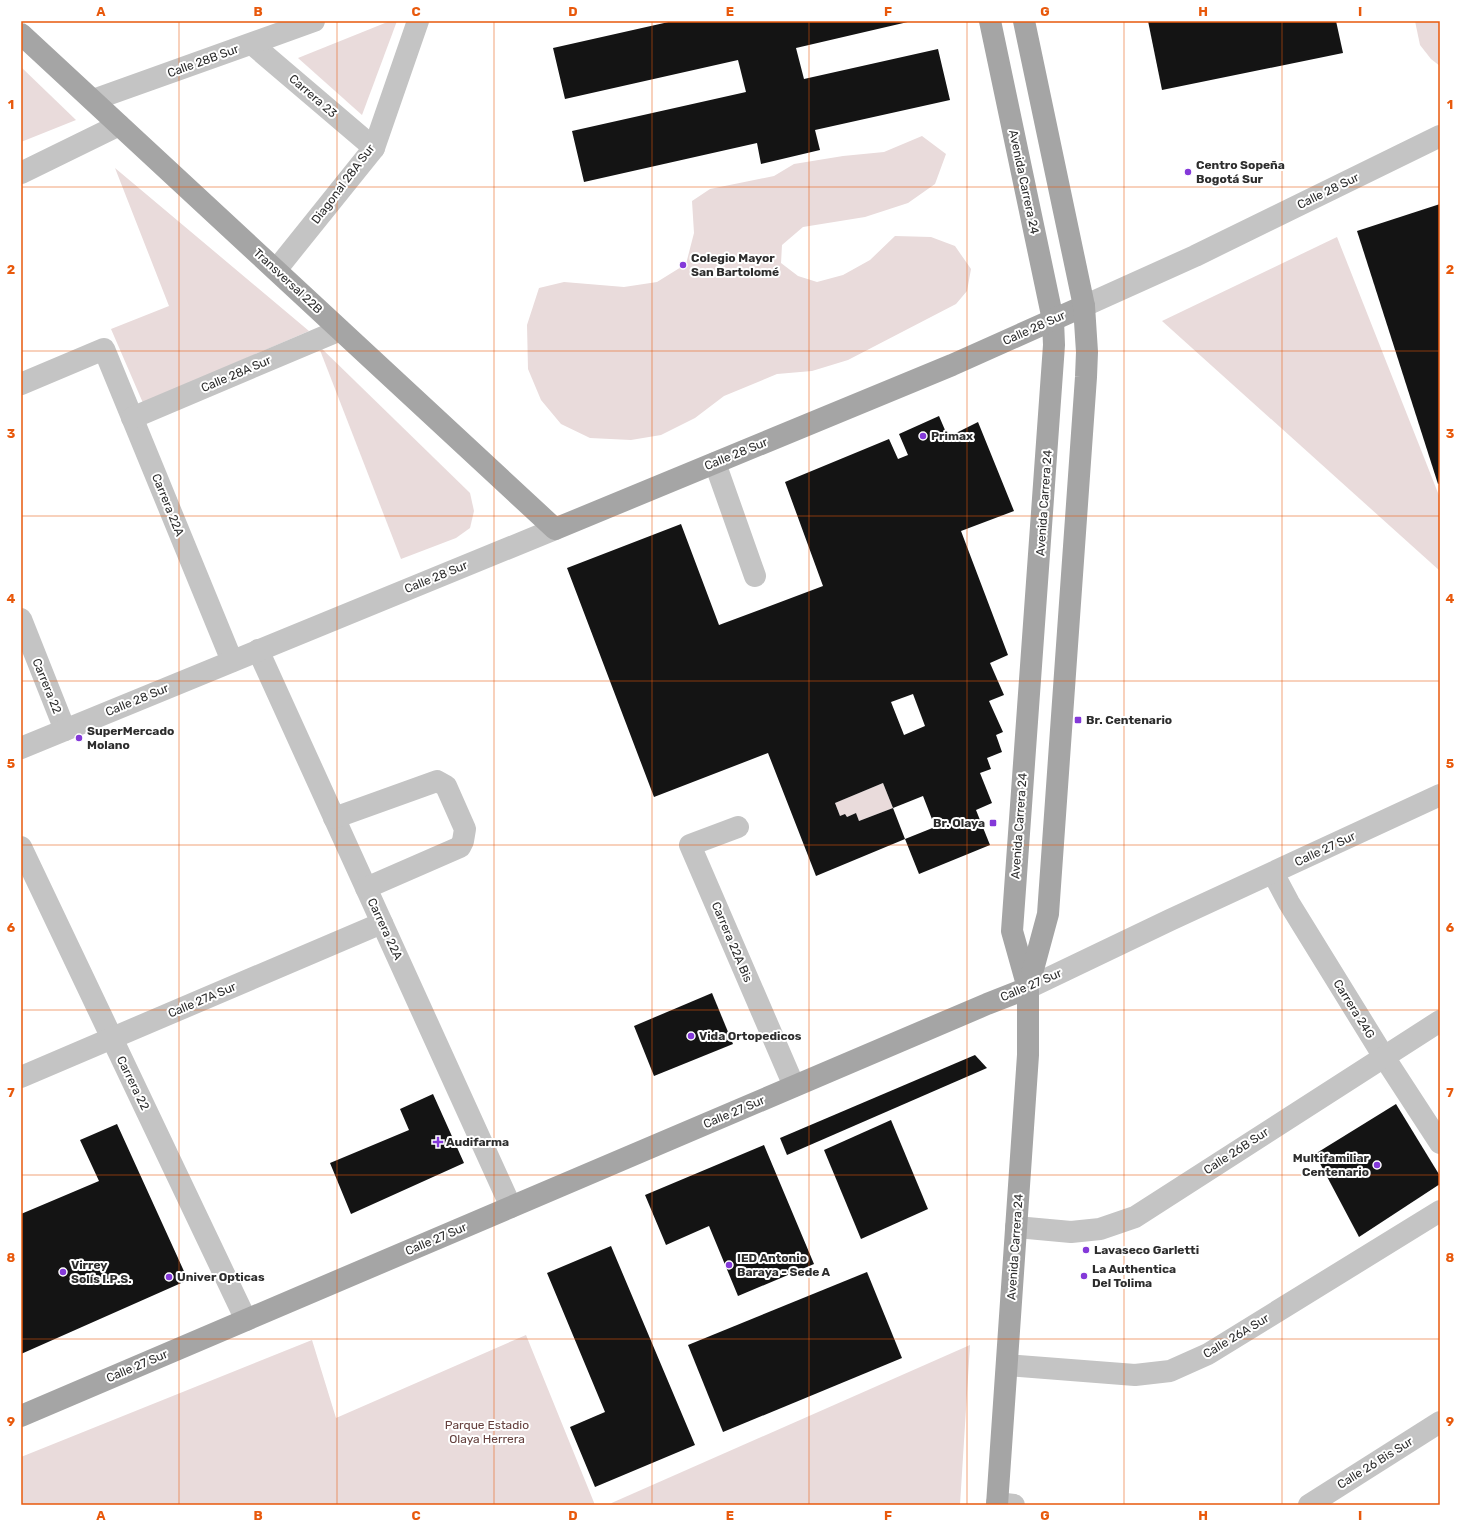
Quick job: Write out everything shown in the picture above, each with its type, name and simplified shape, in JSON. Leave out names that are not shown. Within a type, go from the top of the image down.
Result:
[{"type":"main road","name":"Avenida Carrera 24","points":[[990,21],[1053,320],[1054,345],[1054,368],[1012,931],[1028,988]]},
{"type":"main road","name":"Avenida Carrera 24","points":[[1003,1504],[1007,1364],[1028,1055],[1028,988],[1048,914],[1087,352],[1084,306],[1024,21]]},
{"type":"main road","name":"Transversal 22B","points":[[21,34],[555,529]]},
{"type":"main road","name":"Calle 28 Sur","points":[[555,529],[952,365],[1084,306]]},
{"type":"main road","name":"Calle 27 Sur","points":[[21,1416],[794,1086],[1028,988]]},
{"type":"street","name":"Calle 28B Sur","points":[[93,100],[314,21]]},
{"type":"street","name":"Diagonal 28A Sur","points":[[276,270],[374,148],[418,21]]},
{"type":"street","name":"Carrera 23","points":[[252,44],[374,148]]},
{"type":"street","points":[[21,173],[119,125]]},
{"type":"street","name":"Calle 28 Sur","points":[[1084,306],[1195,256],[1440,136]]},
{"type":"street","name":"Calle 28A Sur","points":[[132,418],[340,330]]},
{"type":"street","name":"Carrera 22A","points":[[21,384],[104,349],[232,661]]},
{"type":"street","points":[[715,463],[755,576]]},
{"type":"street","name":"Calle 28 Sur","points":[[21,748],[555,529]]},
{"type":"street","name":"Carrera 22","points":[[21,620],[65,730]]},
{"type":"street","name":"Carrera 22A","points":[[258,650],[512,1207]]},
{"type":"street","points":[[334,818],[438,781],[446,786],[465,829],[463,841],[460,846],[366,888]]},
{"type":"street","name":"Calle 27 Sur","points":[[1028,988],[1170,920],[1440,795]]},
{"type":"street","name":"Carrera 22A Bis","points":[[738,827],[690,845],[794,1086]]},
{"type":"street","name":"Carrera 22","points":[[21,847],[246,1320]]},
{"type":"street","name":"Carrera 24G","points":[[1273,873],[1289,903],[1384,1057],[1440,1143]]},
{"type":"street","name":"Calle 27A Sur","points":[[21,1077],[382,923]]},
{"type":"street","name":"Calle 26B Sur","points":[[1016,1227],[1071,1232],[1100,1229],[1134,1216],[1440,1021]]},
{"type":"street","name":"Calle 26A Sur","points":[[1007,1364],[1135,1375],[1170,1371],[1208,1354],[1440,1211]]},
{"type":"street","name":"Calle 26 Bis Sur","points":[[1309,1505],[1440,1422]]},
{"type":"green space","points":[[390,21],[397,21],[362,115],[298,58]]},
{"type":"green space","points":[[1415,21],[1440,21],[1440,66],[1431,59],[1420,45]]},
{"type":"green space","points":[[21,67],[76,120],[21,142]]},
{"type":"green space","points":[[922,136],[946,154],[935,184],[908,203],[865,217],[803,227],[782,245],[781,263],[798,276],[817,282],[843,275],[870,260],[895,236],[931,237],[955,246],[971,269],[967,291],[956,304],[848,360],[812,371],[777,374],[724,396],[695,418],[661,435],[631,440],[590,438],[561,424],[541,400],[528,369],[527,325],[539,288],[564,282],[624,287],[657,282],[686,264],[694,233],[692,201],[710,189],[774,176],[794,164],[843,156],[884,152]]},
{"type":"green space","points":[[115,168],[309,331],[143,403],[111,329],[169,306]]},
{"type":"green space","points":[[1337,237],[1440,498],[1440,571],[1162,321]]},
{"type":"green space","points":[[318,345],[470,493],[474,511],[470,528],[456,538],[401,559]]},
{"type":"green space","points":[[883,783],[893,808],[859,821],[856,813],[847,817],[840,816],[835,803]]},
{"type":"green space","name":"Parque Estadio Olaya Herrera","points":[[526,1335],[595,1505],[21,1505],[21,1457],[312,1340],[336,1418]]},
{"type":"green space","points":[[970,1345],[960,1505],[607,1505]]},
{"type":"building","points":[[673,21],[912,21],[796,48],[804,79],[938,49],[950,100],[815,130],[820,150],[761,164],[757,143],[584,182],[572,131],[746,92],[738,60],[565,99],[553,48]]},
{"type":"building","points":[[1148,21],[1336,21],[1343,53],[1162,90]]},
{"type":"building","points":[[1440,204],[1440,483],[1438,484],[1357,231]]},
{"type":"building","points":[[939,416],[948,437],[978,422],[1014,511],[961,531],[1008,655],[990,663],[1004,695],[989,701],[1003,732],[996,735],[1002,752],[987,758],[991,769],[980,773],[992,803],[976,810],[990,845],[919,874],[905,839],[816,876],[768,753],[654,797],[567,568],[681,524],[719,625],[823,586],[785,482],[889,439],[898,459],[908,455],[899,434]],"holes":[[[913,694],[925,726],[904,735],[891,702]],[[883,783],[893,808],[859,821],[856,813],[847,817],[845,814],[840,816],[835,803]],[[923,796],[935,827],[905,839],[893,808]]]},
{"type":"building","points":[[712,993],[733,1044],[654,1076],[634,1026]]},
{"type":"building","points":[[975,1055],[987,1068],[787,1155],[780,1138]]},
{"type":"building","points":[[433,1094],[464,1163],[351,1214],[330,1163],[409,1130],[400,1109]]},
{"type":"building","name":"Multifamiliar Centenario","points":[[1396,1104],[1440,1176],[1440,1184],[1359,1237],[1315,1154]]},
{"type":"building","points":[[891,1120],[928,1209],[861,1239],[824,1150]]},
{"type":"building","name":"Virrey Solís I.P.S.","points":[[117,1124],[188,1280],[21,1354],[21,1214],[99,1181],[80,1140]]},
{"type":"building","points":[[764,1145],[814,1264],[738,1296],[709,1226],[666,1245],[645,1195]]},
{"type":"building","points":[[611,1246],[695,1445],[595,1487],[570,1427],[605,1412],[547,1273]]},
{"type":"building","points":[[867,1272],[902,1358],[723,1432],[688,1345]]},
{"type":"place","name":"Centro Sopeña Bogotá Sur","points":[[1188,172]]},
{"type":"place","name":"Colegio Mayor San Bartolomé","points":[[683,265]]},
{"type":"place","name":"Primax","points":[[923,436]]},
{"type":"place","name":"Br. Centenario","points":[[1078,720]]},
{"type":"place","name":"SuperMercado Molano","points":[[79,738]]},
{"type":"place","name":"Br. Olaya","points":[[993,823]]},
{"type":"place","name":"Vida Ortopedicos","points":[[691,1036]]},
{"type":"place","name":"Audifarma","points":[[438,1142]]},
{"type":"place","name":"Multifamiliar Centenario","points":[[1377,1165]]},
{"type":"place","name":"Lavaseco Garletti","points":[[1086,1250]]},
{"type":"place","name":"IED Antonio Baraya - Sede A","points":[[729,1265]]},
{"type":"place","name":"Virrey Solís I.P.S.","points":[[63,1272]]},
{"type":"place","name":"La Authentica Del Tolima","points":[[1084,1276]]},
{"type":"place","name":"Univer Opticas","points":[[169,1277]]}]
